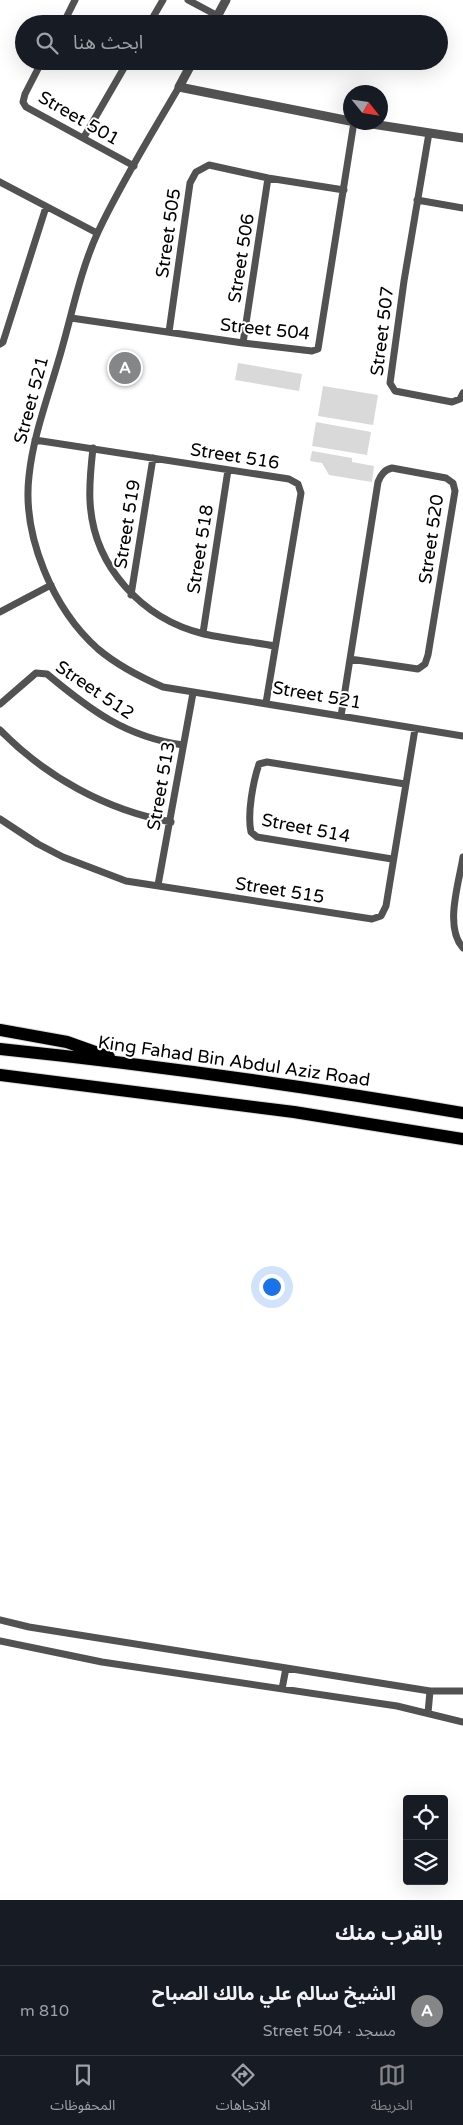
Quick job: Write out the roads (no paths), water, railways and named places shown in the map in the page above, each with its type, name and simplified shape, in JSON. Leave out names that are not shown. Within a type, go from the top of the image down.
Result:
[{"type":"highway","points":[[0,1030],[80,1045],[118,1061]]},
{"type":"highway","name":"King Fahad Bin Abdul Aziz Road","points":[[0,1049],[118,1061],[463,1113]]},
{"type":"highway","points":[[0,1075],[294,1112],[463,1139]]},
{"type":"street","points":[[68,15],[76,0]]},
{"type":"street","points":[[154,15],[163,0]]},
{"type":"street","points":[[188,0],[209,15]]},
{"type":"street","points":[[218,15],[226,0]]},
{"type":"street","name":"Street 501","points":[[37,70],[23,102],[31,111],[84,137],[134,166]]},
{"type":"street","points":[[84,137],[123,70]]},
{"type":"street","name":"Street 521","points":[[188,70],[98,233],[80,283],[35,440],[29,477],[29,510],[35,547],[51,585],[75,623],[104,653],[142,678],[163,687],[193,693],[266,703],[463,736]]},
{"type":"street","points":[[179,87],[343,120]]},
{"type":"street","points":[[388,127],[463,138]]},
{"type":"street","name":"Street 504","points":[[71,318],[243,343],[312,351],[318,349],[353,130]]},
{"type":"street","name":"Street 507","points":[[429,133],[398,320],[390,386],[395,391],[452,402],[458,401],[463,393]]},
{"type":"street","name":"Street 505","points":[[169,332],[190,183],[196,172],[208,165],[268,178],[344,190]]},
{"type":"street","name":"Street 506","points":[[243,343],[268,178]]},
{"type":"street","points":[[0,182],[98,233]]},
{"type":"street","points":[[417,200],[463,208]]},
{"type":"street","points":[[0,344],[3,342],[46,207]]},
{"type":"street","name":"Street 516","points":[[35,440],[289,479],[298,484],[301,493],[266,703]]},
{"type":"street","points":[[93,448],[90,503],[94,528],[113,572],[131,595],[151,610],[176,624],[203,634],[275,646]]},
{"type":"street","name":"Street 519","points":[[131,595],[153,458]]},
{"type":"street","name":"Street 520","points":[[342,716],[350,659],[378,482],[380,476],[392,468],[446,478],[453,483],[455,491],[425,664],[418,669],[350,659]]},
{"type":"street","name":"Street 518","points":[[203,634],[228,470]]},
{"type":"street","points":[[0,612],[51,585]]},
{"type":"street","name":"Street 512","points":[[0,704],[36,673],[41,672],[47,674],[108,720],[158,742],[183,745]]},
{"type":"street","name":"Street 513","points":[[158,885],[193,693]]},
{"type":"street","name":"Street 515","points":[[0,819],[38,844],[79,863],[126,881],[372,919],[381,916],[386,906],[392,859],[415,729]]},
{"type":"street","points":[[0,730],[15,745],[48,771],[88,794],[122,810],[170,822]]},
{"type":"street","name":"Street 514","points":[[392,859],[257,837],[250,832],[249,823],[256,774],[259,764],[267,762],[405,784]]},
{"type":"street","points":[[463,857],[452,922],[457,941],[463,948]]},
{"type":"street","points":[[0,1620],[29,1627],[286,1668],[430,1690],[463,1691]]},
{"type":"street","points":[[0,1642],[102,1662],[397,1706],[463,1722]]},
{"type":"street","points":[[282,1689],[286,1668]]},
{"type":"street","points":[[428,1713],[430,1690]]},
{"type":"place","name":"الشيخ سالم علي مالك الصباح","points":[[125,368]]}]
